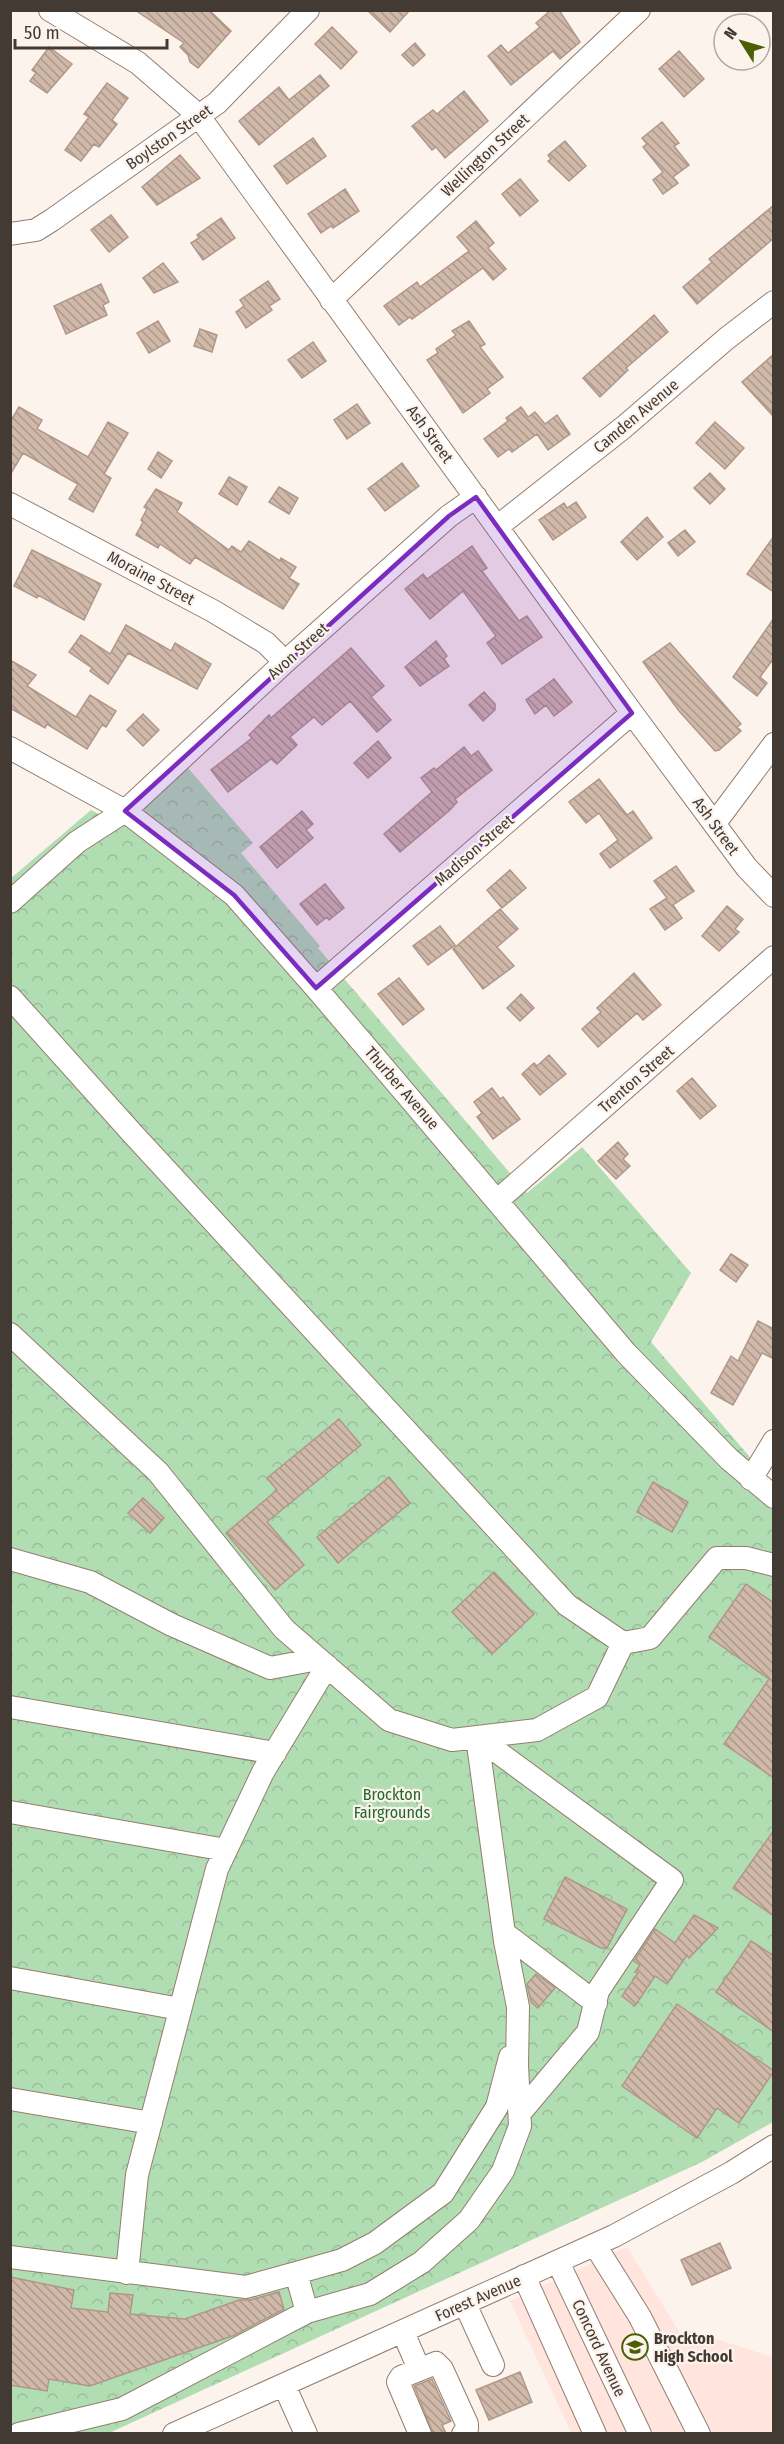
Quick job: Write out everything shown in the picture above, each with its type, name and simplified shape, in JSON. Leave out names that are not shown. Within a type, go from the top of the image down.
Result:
[{"type":"street","name":"Ash Street","points":[[50,10],[138,63],[198,115],[632,713],[747,868],[774,896]]},
{"type":"street","name":"Boylston Street","points":[[10,234],[36,230],[52,220],[217,103],[308,10]]},
{"type":"street","name":"Wellington Street","points":[[331,300],[639,10]]},
{"type":"street","name":"Camden Avenue","points":[[498,527],[624,428],[726,339],[774,302]]},
{"type":"street","name":"Avon Street","points":[[10,902],[77,842],[125,811],[285,662],[449,516],[476,496]]},
{"type":"street","name":"Moraine Street","points":[[10,504],[213,611],[266,643],[285,662]]},
{"type":"street","name":"Madison Street","points":[[316,988],[632,713]]},
{"type":"street","points":[[715,823],[774,744]]},
{"type":"street","name":"Thurber Avenue","points":[[10,748],[125,811],[234,895],[498,1200],[626,1353],[752,1479],[774,1497]]},
{"type":"street","name":"Trenton Street","points":[[498,1200],[774,957]]},
{"type":"street","points":[[10,997],[132,1133],[567,1605],[622,1643],[650,1638],[717,1558],[746,1558],[774,1565]]},
{"type":"street","points":[[10,1334],[158,1472],[284,1629],[389,1720],[452,1740],[537,1730],[597,1697],[622,1643]]},
{"type":"street","points":[[752,1479],[774,1441]]},
{"type":"street","points":[[10,1559],[90,1582],[172,1625],[270,1668],[323,1663]]},
{"type":"street","points":[[127,2273],[137,2175],[217,1869],[323,1663]]},
{"type":"street","points":[[10,1707],[275,1753]]},
{"type":"street","points":[[19,2433],[122,2409],[307,2312],[370,2294],[422,2262],[469,2220],[503,2171],[520,2126],[518,2007],[504,1933],[477,1737]]},
{"type":"street","points":[[477,1737],[672,1880],[598,1990],[588,2032],[520,2113]]},
{"type":"street","points":[[10,1812],[226,1850]]},
{"type":"street","points":[[504,1933],[596,2003]]},
{"type":"street","points":[[10,1978],[180,2009]]},
{"type":"street","points":[[10,2257],[246,2287],[342,2260],[375,2243],[443,2193],[497,2108],[518,2026]]},
{"type":"street","points":[[10,2099],[151,2123]]},
{"type":"street","name":"Forest Avenue","points":[[174,2433],[595,2245],[731,2173],[774,2146]]},
{"type":"street","points":[[595,2245],[640,2317],[699,2433]]},
{"type":"street","name":"Concord Avenue","points":[[558,2262],[640,2433]]},
{"type":"street","points":[[296,2273],[307,2312]]},
{"type":"street","points":[[524,2277],[595,2433]]},
{"type":"street","points":[[465,2304],[493,2365]]},
{"type":"street","points":[[403,2332],[419,2369]]},
{"type":"street","points":[[420,2433],[398,2382],[401,2377],[436,2363],[442,2368],[467,2424],[467,2429],[463,2433]]},
{"type":"street","points":[[284,2385],[303,2433]]},
{"type":"highlighted area","points":[[476,497],[632,713],[316,988],[234,895],[125,811],[449,516]]},
{"type":"shaded area","name":"Brockton High School","points":[[627,2247],[682,2336],[688,2330],[773,2357],[773,2433],[571,2433],[510,2301]]},
{"type":"green space","name":"Brockton Fairgrounds","points":[[188,768],[253,843],[241,853],[320,946],[318,948],[527,1193],[582,1147],[691,1273],[651,1342],[773,1484],[773,2122],[702,2162],[109,2433],[11,2433],[10,879],[91,810],[121,826]]},
{"type":"building","points":[[135,10],[209,10],[231,31],[198,68],[190,62],[188,55],[180,47],[184,43]]},
{"type":"building","points":[[367,10],[410,10],[390,32]]},
{"type":"building","points":[[551,10],[559,10],[580,42],[560,59],[553,51],[511,85],[488,56],[501,45],[508,53],[540,27],[536,23]]},
{"type":"building","points":[[332,27],[357,52],[341,69],[315,44]]},
{"type":"building","points":[[415,43],[425,55],[413,66],[402,55]]},
{"type":"building","points":[[49,47],[72,64],[47,93],[30,81],[36,73],[32,70]]},
{"type":"building","points":[[679,51],[704,79],[684,97],[659,69]]},
{"type":"building","points":[[320,75],[329,86],[259,145],[239,121],[279,87],[289,100]]},
{"type":"building","points":[[107,83],[128,98],[112,120],[117,124],[99,147],[94,144],[81,161],[65,150],[89,117],[84,114]]},
{"type":"building","points":[[464,91],[488,121],[445,158],[436,147],[432,150],[412,126],[433,110],[437,114]]},
{"type":"building","points":[[662,122],[679,143],[674,146],[689,165],[673,177],[678,183],[663,194],[653,180],[663,172],[643,147],[647,144],[642,138]]},
{"type":"building","points":[[313,138],[326,156],[287,184],[274,166]]},
{"type":"building","points":[[565,141],[586,166],[569,181],[548,161],[551,159],[548,155]]},
{"type":"building","points":[[180,155],[200,178],[157,205],[142,187]]},
{"type":"building","points":[[520,179],[538,201],[520,216],[502,194]]},
{"type":"building","points":[[345,189],[359,211],[321,233],[308,214]]},
{"type":"building","points":[[774,205],[774,238],[697,304],[683,287],[712,262],[709,259]]},
{"type":"building","points":[[111,215],[128,237],[109,252],[91,230]]},
{"type":"building","points":[[221,218],[235,238],[203,260],[191,243],[199,238],[197,235]]},
{"type":"building","points":[[476,221],[494,243],[488,248],[506,269],[493,280],[483,268],[412,319],[410,317],[399,325],[384,306],[417,282],[420,287],[469,251],[457,237]]},
{"type":"building","points":[[163,263],[178,282],[154,293],[143,278]]},
{"type":"building","points":[[268,281],[280,299],[269,306],[272,310],[246,328],[236,312],[244,306],[240,300]]},
{"type":"building","points":[[101,284],[109,302],[103,305],[107,315],[66,334],[54,306]]},
{"type":"building","points":[[654,315],[668,332],[626,368],[628,370],[600,397],[583,378]]},
{"type":"building","points":[[158,321],[170,341],[149,353],[137,333]]},
{"type":"building","points":[[469,321],[485,344],[480,347],[503,377],[487,389],[490,393],[463,413],[427,360],[438,353],[436,349],[456,335],[452,331]]},
{"type":"building","points":[[200,329],[217,335],[212,352],[194,346]]},
{"type":"building","points":[[313,342],[326,361],[302,378],[288,360]]},
{"type":"building","points":[[774,354],[774,417],[742,382]]},
{"type":"building","points":[[357,404],[370,423],[347,439],[334,420]]},
{"type":"building","points":[[19,407],[42,420],[37,429],[88,457],[108,422],[128,433],[104,474],[111,478],[93,512],[69,499],[78,484],[23,453],[10,475],[10,422]]},
{"type":"building","points":[[521,407],[528,417],[535,412],[545,424],[557,415],[570,434],[548,450],[537,434],[512,452],[509,449],[498,457],[484,439],[508,421],[506,418]]},
{"type":"building","points":[[715,422],[744,448],[725,469],[696,443]]},
{"type":"building","points":[[158,452],[172,461],[161,478],[148,469]]},
{"type":"building","points":[[402,463],[419,486],[385,511],[368,489]]},
{"type":"building","points":[[710,473],[725,489],[710,504],[694,488]]},
{"type":"building","points":[[229,477],[247,487],[237,505],[219,494]]},
{"type":"building","points":[[279,487],[298,498],[289,514],[269,502]]},
{"type":"building","points":[[156,489],[182,503],[177,512],[229,550],[232,546],[241,552],[249,541],[280,561],[281,558],[296,567],[289,578],[299,584],[283,609],[195,557],[190,564],[160,544],[158,548],[136,535],[147,509],[144,507]]},
{"type":"building","points":[[576,502],[586,517],[553,540],[539,520],[564,503],[567,508]]},
{"type":"building","points":[[647,517],[663,537],[637,560],[621,542]]},
{"type":"building","points":[[685,530],[695,542],[678,556],[668,543]]},
{"type":"building","points":[[774,536],[774,592],[747,574]]},
{"type":"building","points":[[472,546],[487,568],[482,571],[519,621],[527,616],[542,637],[502,664],[487,643],[496,636],[463,591],[430,619],[405,589],[423,574],[427,579]]},
{"type":"building","points":[[32,550],[101,584],[84,620],[38,595],[37,598],[14,586]]},
{"type":"building","points":[[774,618],[774,658],[760,677],[767,683],[757,696],[733,677]]},
{"type":"building","points":[[126,625],[171,651],[175,643],[211,664],[197,689],[128,653],[108,684],[90,671],[92,668],[69,652],[81,635],[110,654]]},
{"type":"building","points":[[436,641],[447,656],[444,659],[449,666],[420,686],[405,667]]},
{"type":"building","points":[[670,643],[741,724],[737,727],[741,731],[719,750],[715,751],[679,711],[643,662]]},
{"type":"building","points":[[351,648],[384,686],[371,697],[391,720],[377,732],[350,701],[322,725],[314,717],[290,737],[297,745],[277,764],[271,759],[228,792],[211,770],[252,738],[249,735],[269,715],[271,718]]},
{"type":"building","points":[[10,660],[36,675],[27,686],[76,717],[90,695],[116,711],[106,727],[102,725],[87,749],[47,724],[45,728],[10,708]]},
{"type":"building","points":[[554,679],[572,702],[554,716],[546,705],[535,714],[526,700]]},
{"type":"building","points":[[484,692],[495,704],[495,710],[483,721],[469,705]]},
{"type":"building","points":[[143,714],[159,730],[143,746],[127,730]]},
{"type":"building","points":[[378,741],[391,758],[368,778],[354,763]]},
{"type":"building","points":[[464,747],[471,756],[478,751],[492,770],[455,799],[457,802],[450,810],[400,852],[384,834],[432,792],[421,778],[434,768],[436,770]]},
{"type":"building","points":[[599,779],[627,815],[633,811],[652,838],[610,868],[600,854],[618,840],[599,813],[586,823],[569,802]]},
{"type":"building","points":[[302,811],[313,824],[306,830],[313,838],[277,868],[260,847]]},
{"type":"building","points":[[676,866],[694,891],[673,905],[682,918],[665,930],[650,909],[667,898],[654,881]]},
{"type":"building","points":[[510,870],[526,888],[502,908],[487,890]]},
{"type":"building","points":[[325,884],[344,908],[329,920],[327,917],[317,925],[300,904]]},
{"type":"building","points":[[727,906],[743,919],[735,929],[739,932],[719,951],[702,936]]},
{"type":"building","points":[[500,909],[518,929],[497,947],[514,966],[483,989],[453,949]]},
{"type":"building","points":[[440,926],[455,945],[428,965],[413,946]]},
{"type":"building","points":[[634,973],[661,1005],[643,1020],[637,1013],[598,1047],[582,1029],[601,1012],[597,1008]]},
{"type":"building","points":[[399,978],[424,1009],[403,1025],[378,994]]},
{"type":"building","points":[[521,994],[534,1008],[520,1021],[507,1008]]},
{"type":"building","points":[[549,1055],[566,1074],[540,1095],[522,1074],[534,1063],[537,1066]]},
{"type":"building","points":[[692,1078],[716,1106],[700,1119],[677,1091]]},
{"type":"building","points":[[492,1088],[500,1099],[503,1097],[520,1119],[493,1139],[477,1117],[482,1113],[474,1102]]},
{"type":"building","points":[[618,1142],[628,1154],[623,1159],[630,1166],[616,1179],[598,1161]]},
{"type":"building","points":[[731,1254],[748,1265],[736,1282],[720,1270]]},
{"type":"building","points":[[758,1321],[774,1329],[774,1359],[762,1353],[733,1405],[711,1393],[731,1356],[738,1361]]},
{"type":"building","points":[[339,1419],[361,1445],[267,1522],[304,1565],[275,1590],[226,1533],[277,1490],[267,1478]]},
{"type":"building","points":[[389,1477],[410,1503],[338,1563],[317,1537]]},
{"type":"building","points":[[653,1482],[688,1502],[672,1532],[637,1512]]},
{"type":"building","points":[[143,1498],[164,1518],[150,1533],[128,1513]]},
{"type":"building","points":[[494,1572],[534,1614],[492,1654],[452,1612]]},
{"type":"building","points":[[746,1584],[774,1603],[774,1778],[724,1744],[769,1679],[709,1637]]},
{"type":"building","points":[[774,1830],[774,1916],[733,1888]]},
{"type":"building","points":[[565,1877],[627,1909],[607,1948],[601,1948],[544,1919]]},
{"type":"building","points":[[694,1915],[718,1928],[689,1958],[687,1955],[667,1984],[655,1976],[635,2006],[622,1996],[638,1973],[635,1972],[640,1965],[634,1961],[655,1929],[675,1943]]},
{"type":"building","points":[[751,1941],[774,1956],[774,2032],[716,1992]]},
{"type":"building","points":[[536,1974],[555,1988],[538,2008],[531,2002],[527,1984]]},
{"type":"building","points":[[677,2004],[774,2071],[739,2123],[717,2108],[697,2138],[622,2086]]},
{"type":"building","points":[[720,2243],[731,2268],[692,2285],[681,2260]]},
{"type":"building","points":[[10,2277],[74,2290],[71,2308],[108,2312],[110,2293],[133,2295],[130,2314],[185,2319],[239,2300],[250,2300],[279,2292],[284,2309],[235,2335],[90,2386],[49,2379],[47,2391],[10,2385]]},
{"type":"building","points":[[520,2372],[532,2402],[489,2420],[476,2390]]},
{"type":"building","points":[[432,2379],[451,2421],[442,2425],[446,2433],[433,2433],[414,2386]]},
{"type":"place","name":"Brockton High School","points":[[635,2347]]}]
